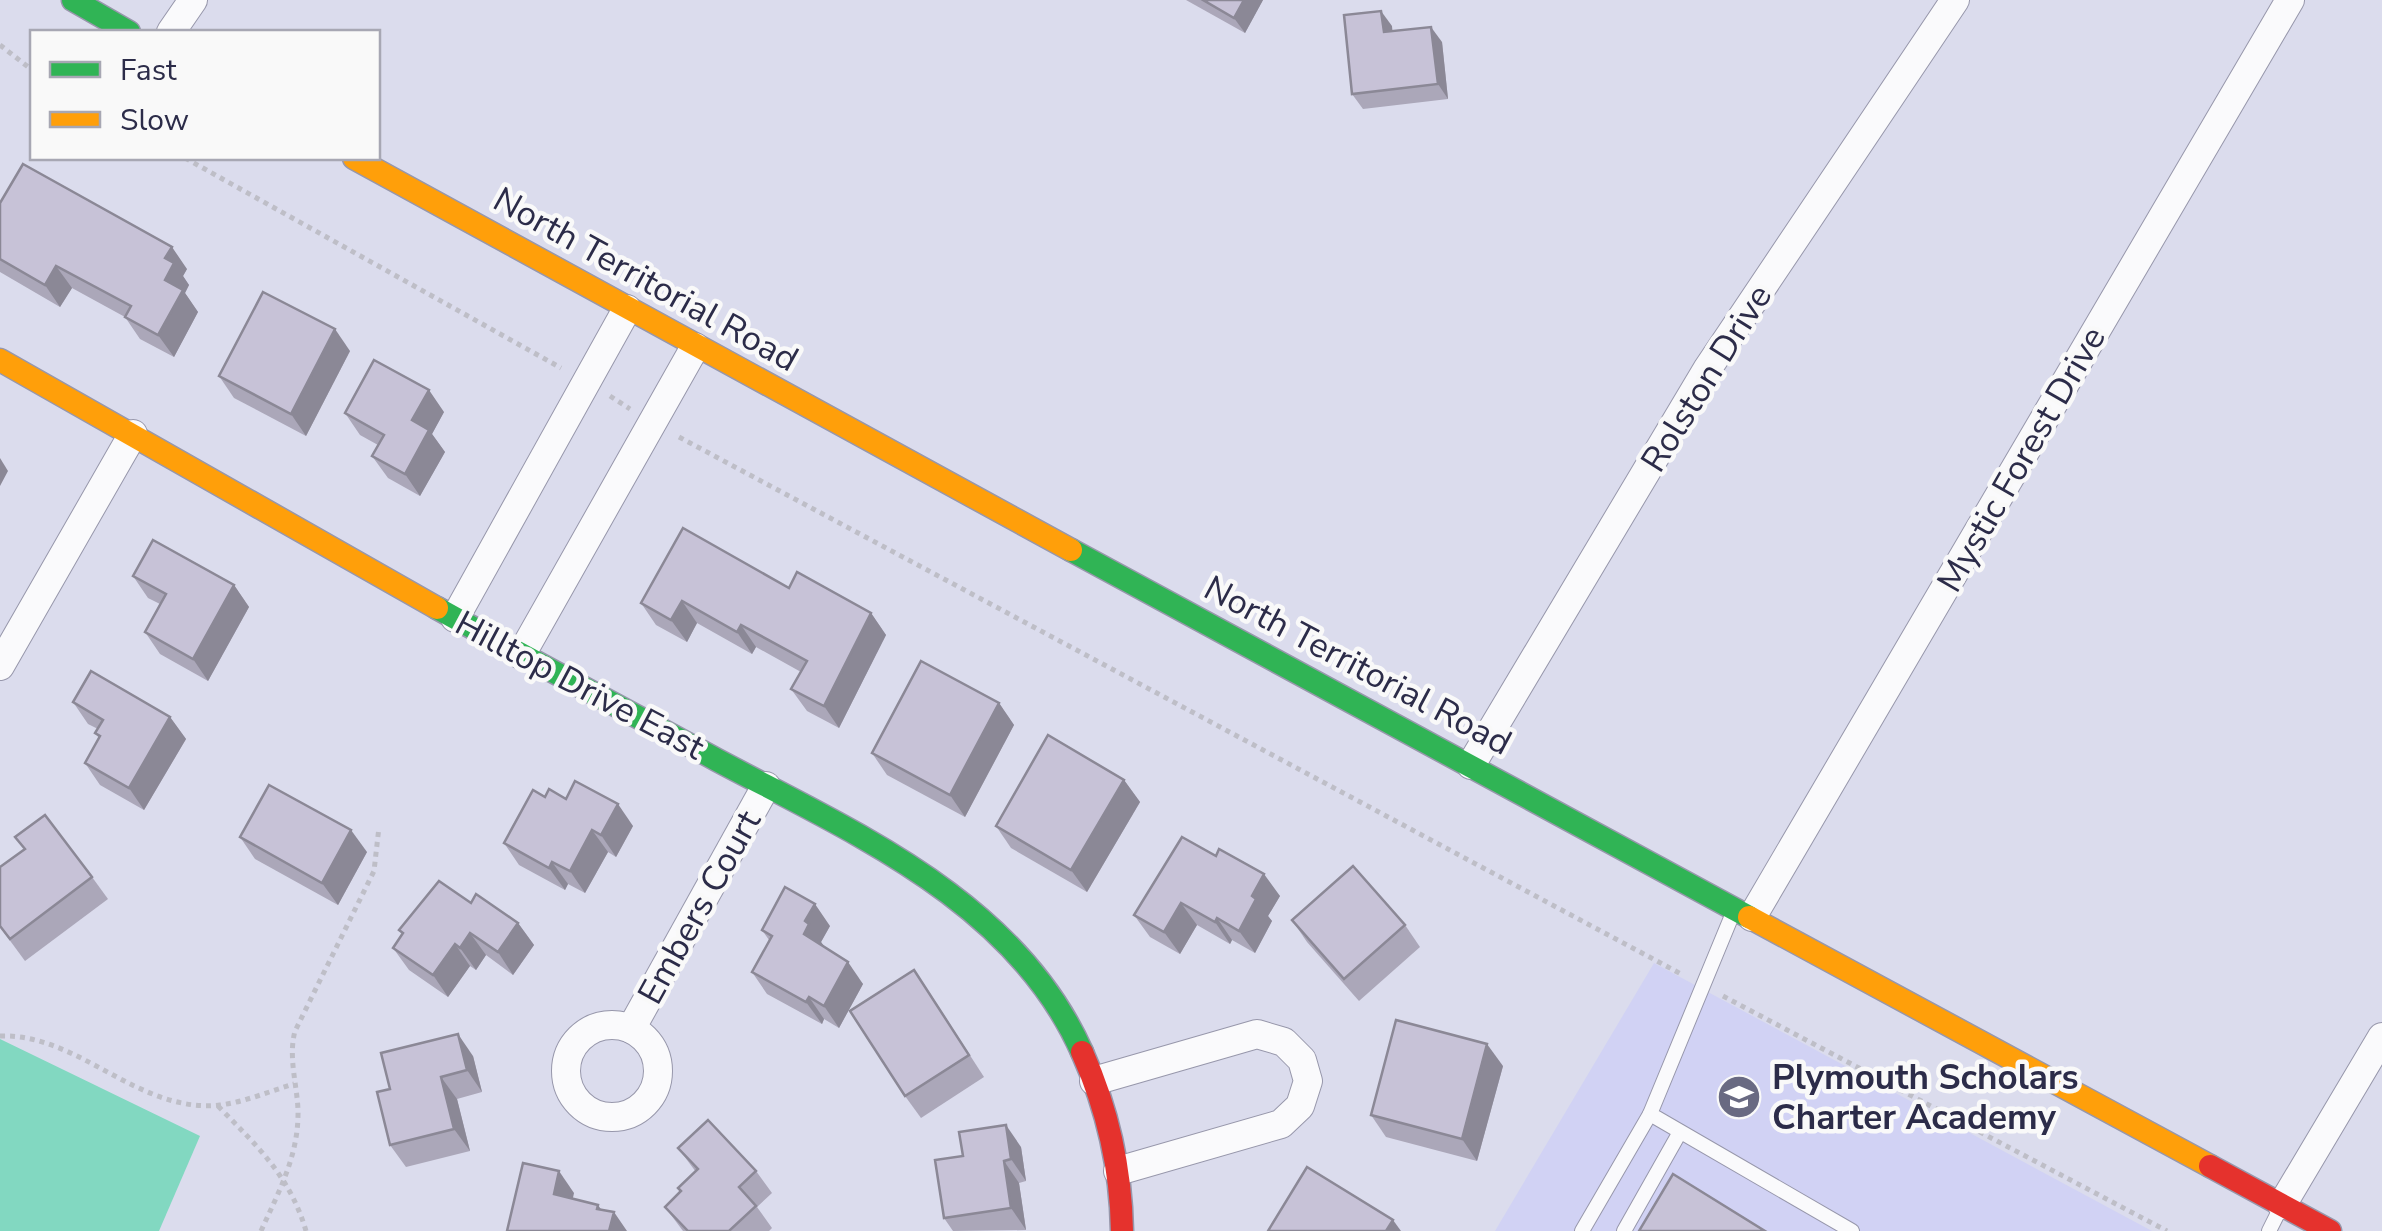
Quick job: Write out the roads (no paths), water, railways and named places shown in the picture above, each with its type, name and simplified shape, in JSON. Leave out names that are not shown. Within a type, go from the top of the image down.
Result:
[{"type":"main road","points":[[73,0],[122,18]]},
{"type":"main road","name":"North Territorial Road","points":[[358,160],[627,310],[2330,1231]]},
{"type":"main road","name":"Hilltop Drive East","points":[[0,360],[521,655],[920,871],[980,915],[1016,950],[1074,1036],[1108,1120],[1118,1170],[1122,1231]]},
{"type":"street","points":[[172,30],[193,0]]},
{"type":"street","name":"Rolston Drive","points":[[1471,765],[1708,368],[1955,0]]},
{"type":"street","name":"Mystic Forest Drive","points":[[1744,912],[2290,0]]},
{"type":"street","points":[[455,618],[627,310]]},
{"type":"street","points":[[521,655],[694,346]]},
{"type":"street","points":[[0,666],[133,434]]},
{"type":"street","name":"Embers Court","points":[[632,1029],[766,786]]},
{"type":"street","points":[[1094,1081],[1256,1034],[1284,1042],[1302,1060],[1308,1081],[1300,1106],[1281,1124],[1118,1170]]},
{"type":"street","points":[[2282,1205],[2382,1037]]},
{"type":"lane","points":[[1582,1231],[1650,1114],[1703,986],[1744,912]]},
{"type":"lane","points":[[1650,1114],[1852,1231]]},
{"type":"lane","points":[[1624,1231],[1680,1132]]},
{"type":"lane","points":[[2269,1231],[2282,1205]]},
{"type":"place","name":"Plymouth Scholars Charter Academy","points":[[1739,1097]]}]
